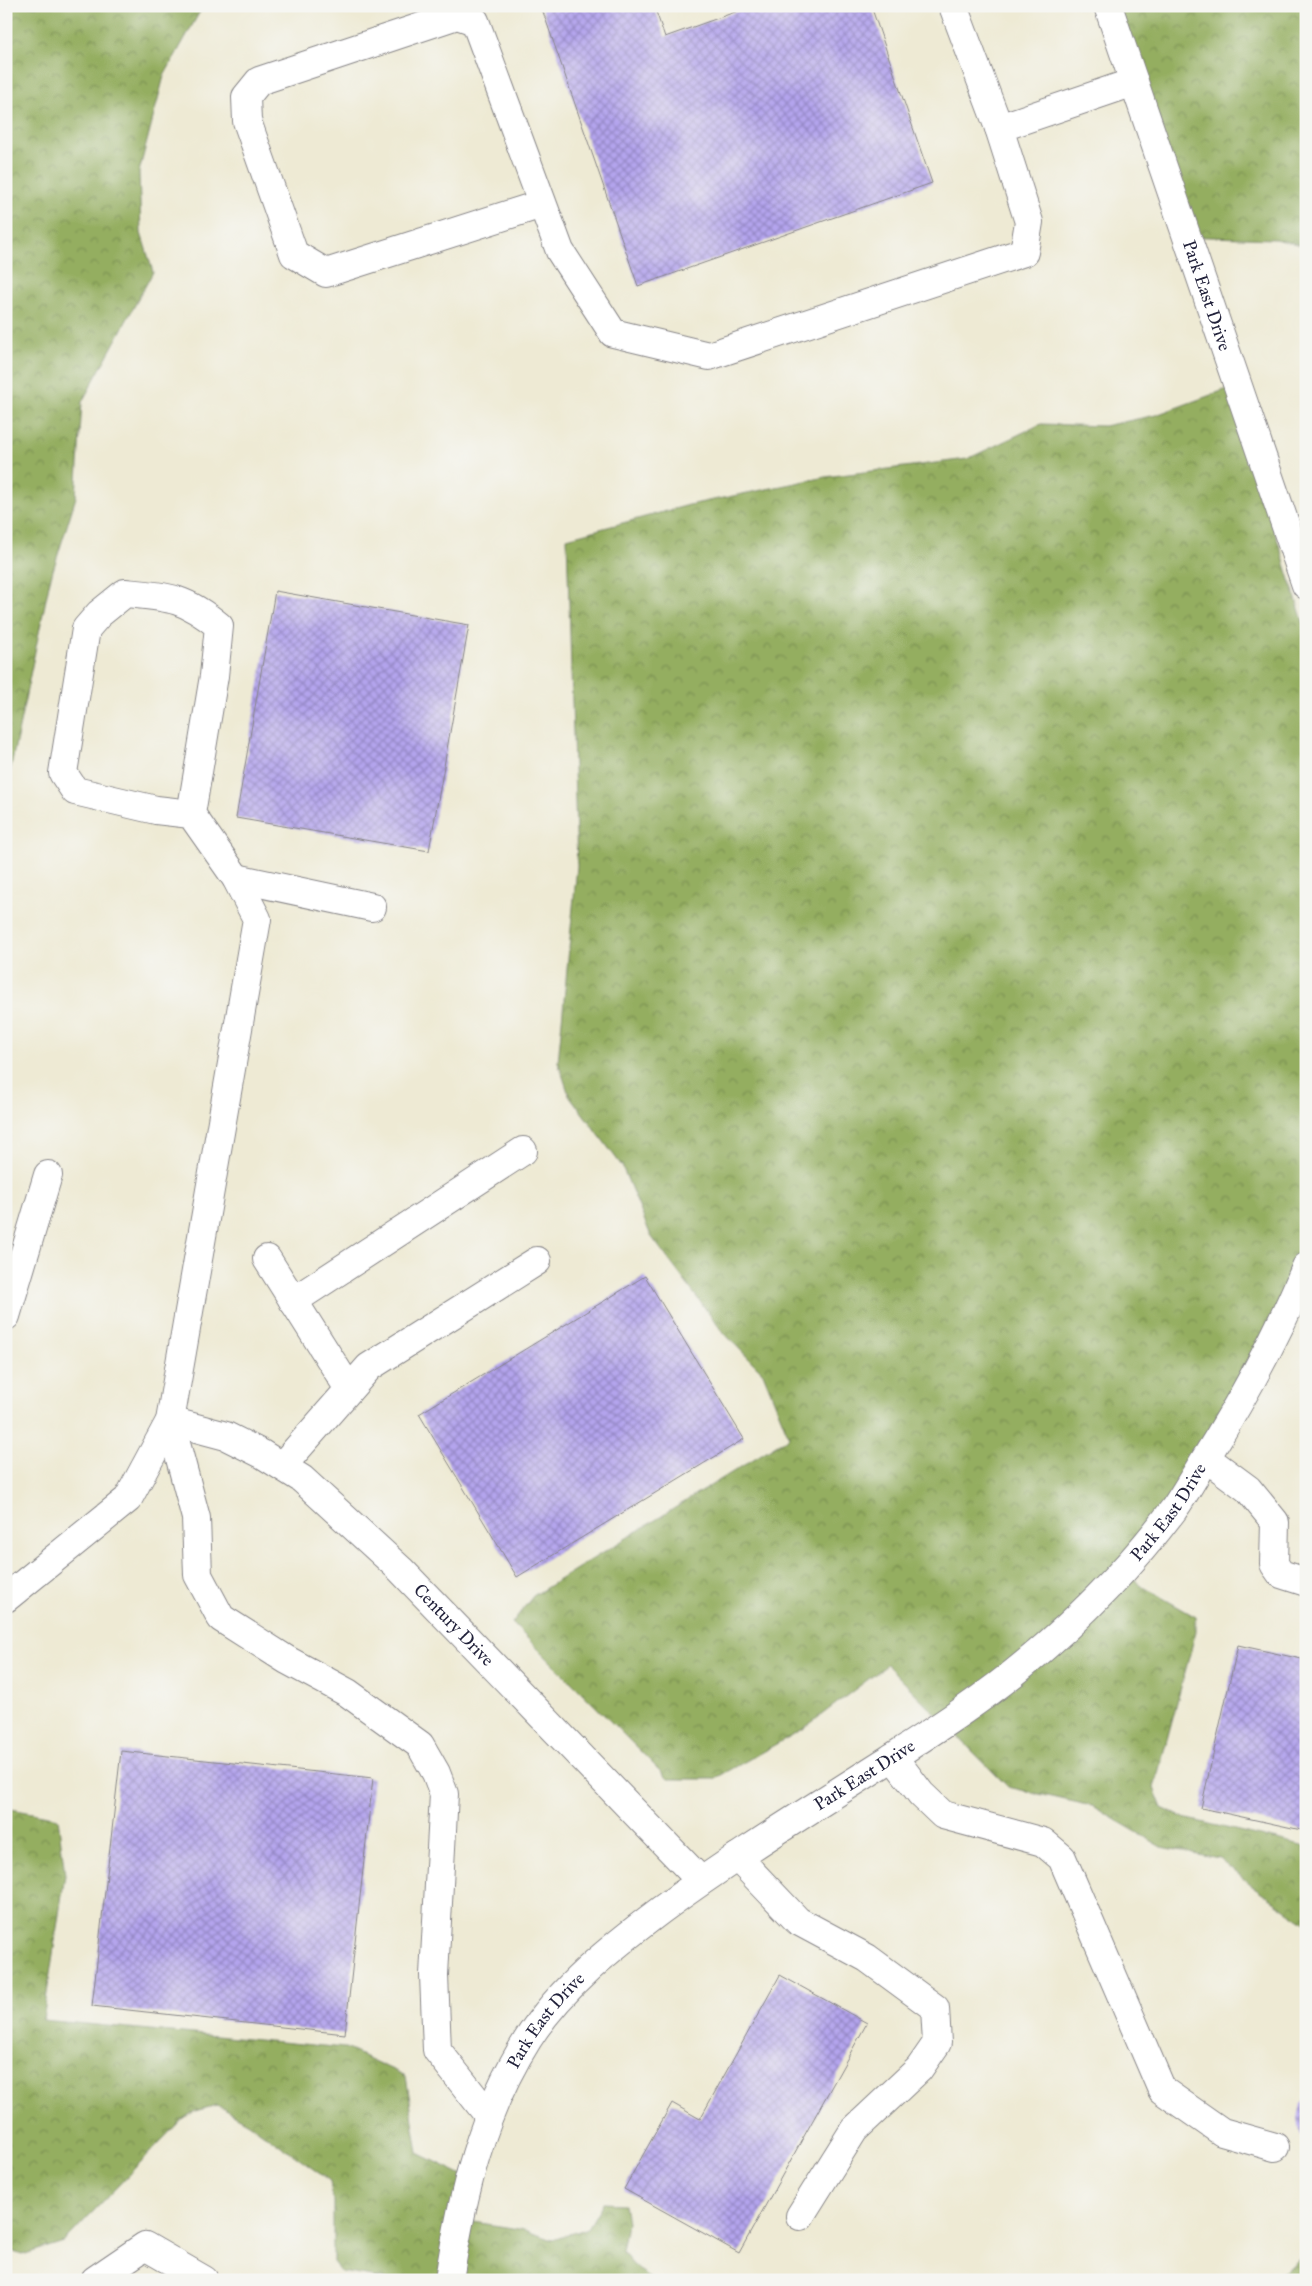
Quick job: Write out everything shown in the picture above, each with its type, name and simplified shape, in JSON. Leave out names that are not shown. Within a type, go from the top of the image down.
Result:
[{"type":"street","points":[[542,204],[326,273],[294,254],[247,120],[246,97],[259,80],[429,24],[457,15],[476,22],[560,251],[613,333],[709,356],[1024,252],[1029,222],[999,128],[954,6]]},
{"type":"street","name":"Park East Drive","points":[[1108,6],[1306,585]]},
{"type":"street","points":[[999,128],[1134,82]]},
{"type":"street","points":[[6,1598],[128,1499],[170,1421],[257,919],[236,878],[191,814],[214,676],[219,626],[200,610],[171,597],[125,593],[99,614],[86,629],[64,773],[75,791],[156,810],[191,814]]},
{"type":"street","points":[[236,878],[372,907]]},
{"type":"street","points":[[293,1301],[523,1150]]},
{"type":"street","points":[[6,1316],[48,1175]]},
{"type":"street","points":[[267,1260],[349,1389]]},
{"type":"street","points":[[282,1466],[369,1367],[537,1261]]},
{"type":"street","name":"Park East Drive","points":[[448,2280],[458,2219],[474,2157],[489,2116],[497,2096],[528,2039],[555,2004],[590,1968],[624,1938],[701,1880],[952,1719],[1026,1664],[1078,1616],[1129,1563],[1175,1507],[1245,1394],[1275,1337],[1306,1267]]},
{"type":"street","points":[[170,1421],[196,1518],[198,1575],[221,1618],[287,1660],[348,1692],[420,1745],[436,1773],[444,1794],[434,1976],[436,2050],[489,2116]]},
{"type":"street","name":"Century Drive","points":[[170,1421],[226,1436],[302,1479],[401,1570],[701,1880]]},
{"type":"street","points":[[1206,1458],[1248,1489],[1275,1522],[1274,1564],[1281,1574],[1306,1582]]},
{"type":"street","points":[[893,1757],[921,1794],[943,1815],[1043,1842],[1062,1858],[1162,2090],[1222,2132],[1275,2147]]},
{"type":"street","points":[[738,1857],[798,1921],[868,1958],[935,2008],[937,2043],[919,2069],[854,2130],[800,2216]]},
{"type":"street","points":[[95,2280],[145,2246],[204,2280]]},
{"type":"green space","points":[[6,6],[203,6],[164,76],[139,172],[141,233],[153,272],[82,402],[76,497],[50,580],[6,790]]},
{"type":"green space","points":[[1105,6],[1306,6],[1306,246],[1275,239],[1179,236]]},
{"type":"green space","points":[[1230,388],[1306,631],[1306,1250],[1224,1425],[1120,1567],[1140,1585],[1196,1617],[1196,1631],[1154,1788],[1162,1808],[1184,1818],[1306,1847],[1306,1923],[1252,1886],[1219,1858],[1162,1847],[1092,1806],[1008,1787],[887,1665],[803,1729],[714,1779],[668,1779],[512,1623],[533,1596],[789,1437],[763,1373],[722,1331],[651,1236],[622,1166],[569,1095],[558,1062],[577,866],[567,538],[689,505],[825,477],[967,459],[1041,424],[1104,426],[1156,415]]},
{"type":"green space","points":[[6,1808],[58,1818],[65,1875],[43,2020],[345,2048],[406,2076],[418,2153],[463,2175],[459,2212],[474,2222],[525,2230],[553,2240],[588,2228],[603,2203],[624,2204],[627,2223],[622,2252],[636,2268],[655,2280],[390,2280],[341,2272],[333,2262],[333,2201],[330,2181],[249,2123],[217,2105],[195,2111],[181,2120],[64,2242],[22,2255],[6,2249]]},
{"type":"green space","points":[[1306,2252],[1306,2280],[1275,2280]]},
{"type":"building","points":[[541,6],[654,6],[665,37],[752,6],[871,6],[932,183],[638,286]]},
{"type":"building","points":[[275,591],[469,625],[429,851],[236,818]]},
{"type":"building","points":[[645,1276],[744,1439],[517,1577],[419,1414]]},
{"type":"building","points":[[1238,1645],[1306,1660],[1306,1831],[1201,1808]]},
{"type":"building","points":[[121,1751],[373,1778],[345,2034],[92,2006]]},
{"type":"building","points":[[780,1975],[867,2023],[739,2253],[624,2189],[672,2103],[700,2119]]},
{"type":"building","points":[[1306,2096],[1306,2146],[1300,2132],[1298,2118],[1301,2104]]}]
